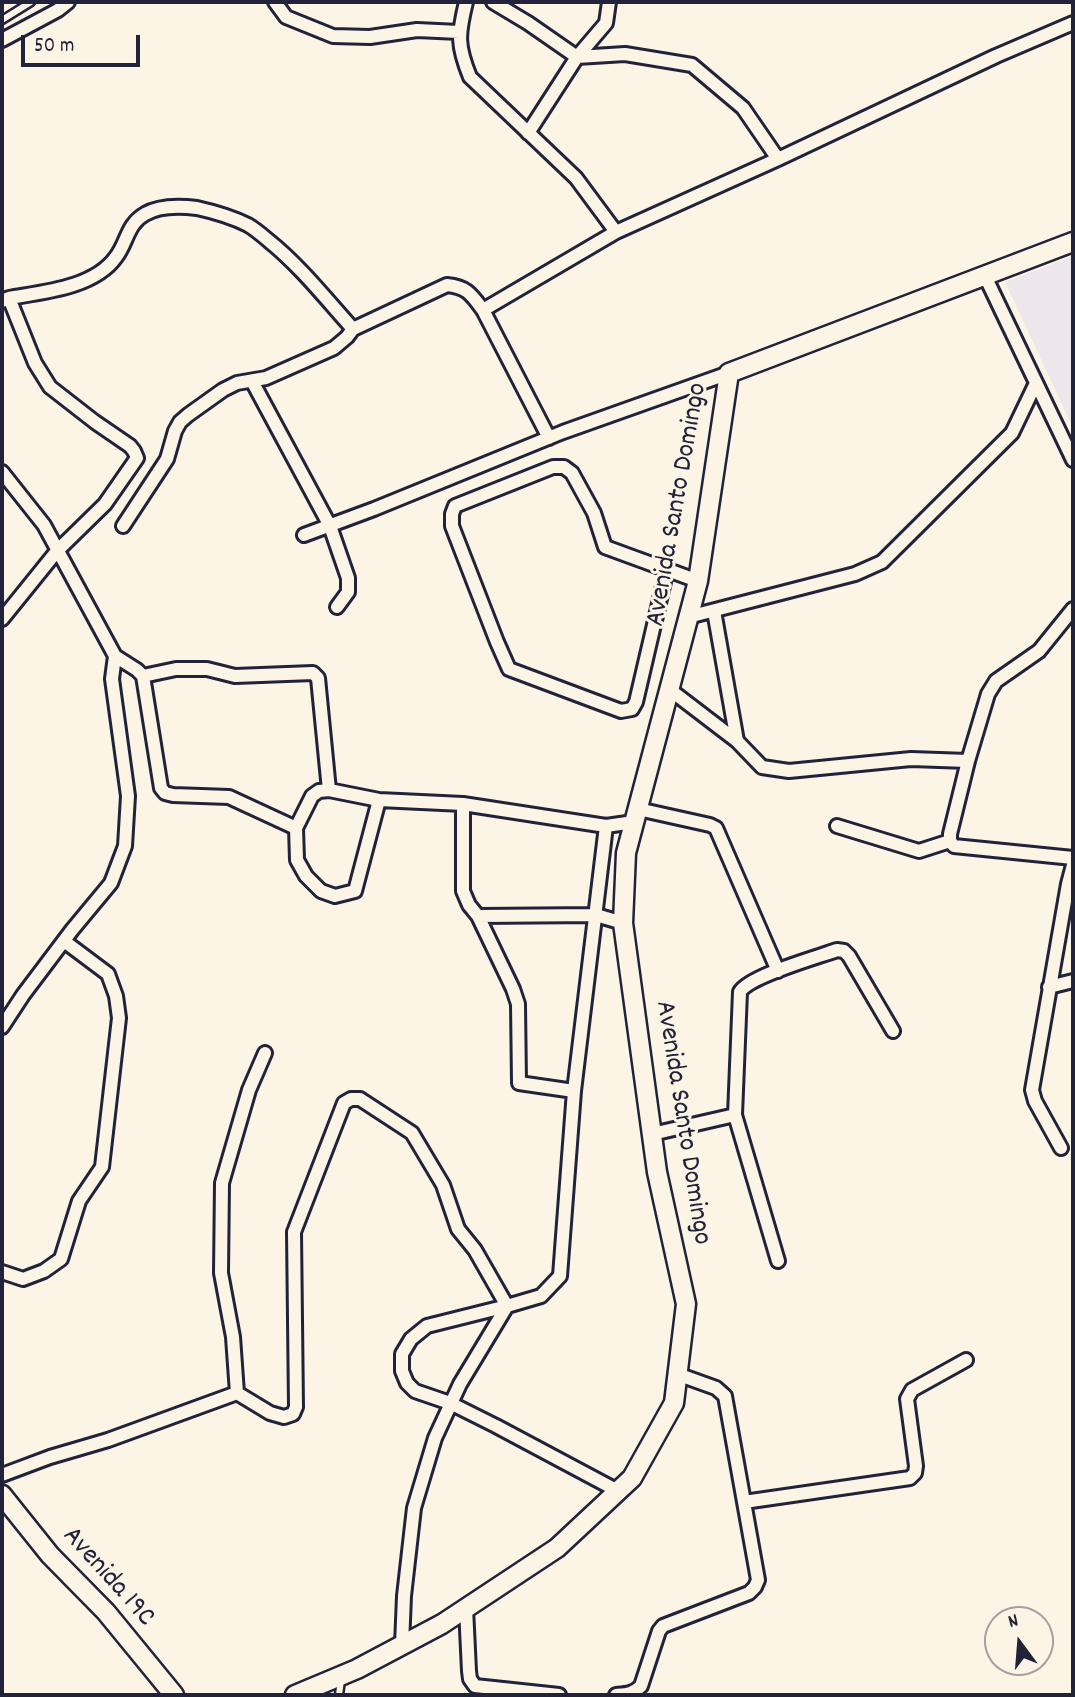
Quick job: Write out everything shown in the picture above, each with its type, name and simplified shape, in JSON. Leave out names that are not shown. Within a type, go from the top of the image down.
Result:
[{"type":"street","points":[[2,40],[68,2]]},
{"type":"street","points":[[275,2],[286,17],[332,36],[370,37],[417,30],[459,32]]},
{"type":"street","points":[[466,2],[459,32],[462,57],[470,77],[576,178],[616,232]]},
{"type":"street","points":[[493,2],[577,57],[625,54],[692,65],[743,108],[778,159]]},
{"type":"street","points":[[528,133],[577,57],[606,23],[608,2]]},
{"type":"street","points":[[483,310],[616,232],[1073,23]]},
{"type":"street","points":[[2,618],[57,551],[105,504],[137,458],[130,446],[50,387],[34,363],[6,299],[86,281],[117,257],[128,230],[145,214],[163,208],[185,206],[217,212],[250,226],[286,255],[353,329]]},
{"type":"street","points":[[304,535],[549,438],[729,373],[1073,242]]},
{"type":"street","points":[[985,276],[1073,460]]},
{"type":"street","points":[[123,526],[167,459],[180,422],[223,390],[237,383],[266,378],[334,348],[353,329],[447,285],[460,286],[470,293],[483,310],[549,438]]},
{"type":"street","name":"Avenida Santo Domingo","points":[[295,1695],[342,1675],[442,1624],[557,1548],[632,1478],[674,1402],[686,1304],[657,1172],[623,923],[626,853],[698,580],[729,373]]},
{"type":"street","points":[[252,381],[330,526],[348,578],[348,592],[337,607]]},
{"type":"street","points":[[688,617],[855,574],[882,562],[1012,433],[1036,383]]},
{"type":"street","points":[[667,569],[636,702],[632,709],[621,711],[509,669],[452,526],[452,514],[455,506],[553,467],[564,467],[572,473],[594,513],[604,547],[667,569],[698,580]]},
{"type":"street","points":[[2,472],[44,525],[115,656],[143,676],[161,788],[173,795],[229,797],[296,828]]},
{"type":"street","points":[[1073,609],[1039,651],[996,681],[988,694],[950,834],[950,841],[954,846],[1073,859]]},
{"type":"street","points":[[714,611],[737,741]]},
{"type":"street","points":[[2,1027],[23,995],[111,883],[125,846],[128,796],[112,679],[115,656]]},
{"type":"street","points":[[143,676],[176,669],[207,669],[235,676],[313,673],[318,678],[329,790]]},
{"type":"street","points":[[669,689],[737,741],[762,767],[789,771],[911,759],[968,761]]},
{"type":"street","points":[[379,800],[355,891],[335,896],[321,891],[306,876],[297,860],[296,828],[312,796],[319,791],[329,790],[379,800],[463,804],[606,826],[636,815],[710,825],[716,828],[778,971]]},
{"type":"street","points":[[463,804],[463,891],[478,916],[518,1004],[519,1083],[574,1091]]},
{"type":"street","points":[[606,826],[574,1091],[560,1276],[541,1296],[427,1326],[411,1339],[402,1354],[402,1371],[407,1383],[415,1391],[450,1403],[618,1491]]},
{"type":"street","points":[[837,826],[919,851],[950,841]]},
{"type":"street","points":[[1061,1148],[1035,1101],[1032,1090],[1073,865]]},
{"type":"street","points":[[478,916],[596,915],[623,923]]},
{"type":"street","points":[[2,1272],[23,1279],[44,1271],[61,1259],[79,1201],[102,1167],[119,1018],[116,996],[108,974],[64,941]]},
{"type":"street","points":[[778,1261],[734,1115],[740,992],[743,986],[837,950],[844,951],[893,1031]]},
{"type":"street","points":[[1049,988],[1073,981]]},
{"type":"street","points":[[237,1393],[233,1337],[221,1273],[222,1183],[249,1090],[265,1053]]},
{"type":"street","points":[[237,1393],[270,1413],[284,1417],[293,1413],[296,1407],[294,1232],[344,1103],[351,1099],[359,1099],[412,1133],[443,1185],[458,1229],[475,1250],[507,1306]]},
{"type":"street","points":[[652,1134],[734,1115]]},
{"type":"street","points":[[402,1645],[404,1596],[414,1508],[435,1438],[450,1403],[507,1306]]},
{"type":"street","points":[[744,1502],[910,1478],[915,1473],[916,1466],[907,1399],[912,1391],[966,1360]]},
{"type":"street","points":[[616,1695],[635,1692],[641,1686],[663,1626],[750,1593],[758,1580],[724,1396],[716,1388],[677,1374]]},
{"type":"street","points":[[2,1475],[237,1393]]},
{"type":"street","name":"Avenida 19C","points":[[2,1495],[50,1555],[106,1612],[174,1695]]},
{"type":"street","points":[[466,1608],[468,1671],[475,1686],[559,1695]]},
{"type":"lane","points":[[2,20],[30,2]]},
{"type":"lane","points":[[339,1695],[342,1675]]},
{"type":"shaded area","points":[[1073,256],[1073,428],[1005,282]]}]
